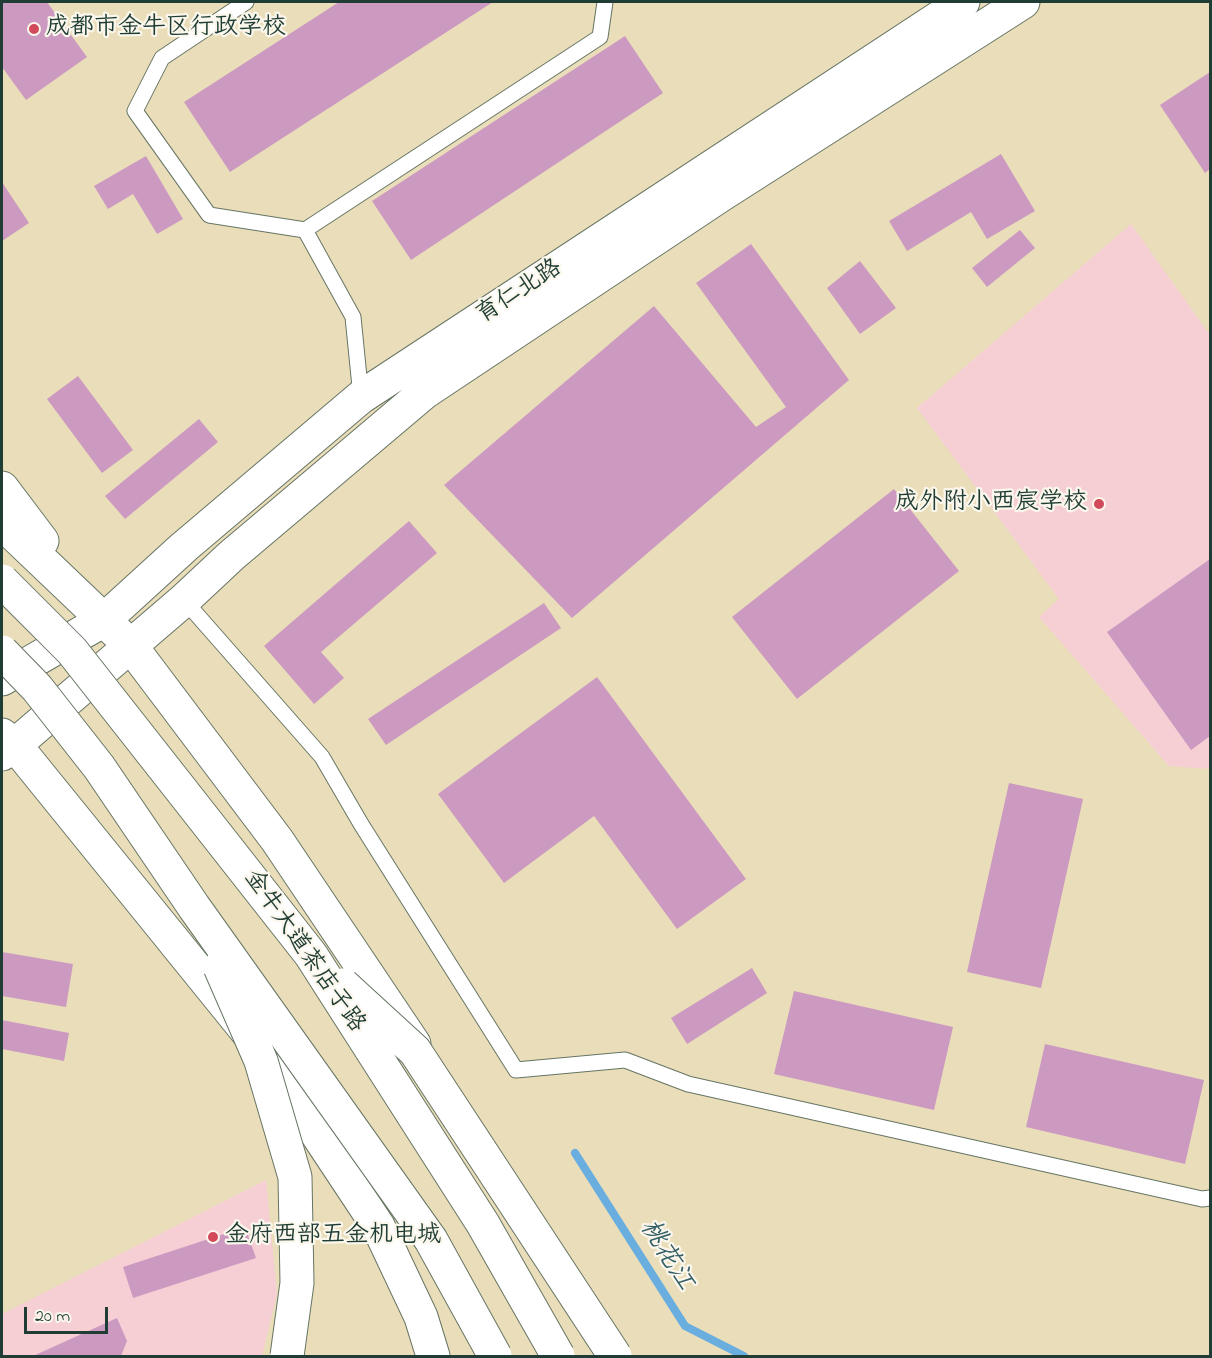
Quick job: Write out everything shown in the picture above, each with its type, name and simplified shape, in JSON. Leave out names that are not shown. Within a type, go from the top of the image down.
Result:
[{"type":"main road","name":"育仁北路","points":[[2,679],[104,620],[184,547],[361,397],[963,2]]},
{"type":"main road","points":[[434,1356],[421,1317],[378,1226],[258,1044],[6,744],[184,600],[231,556],[425,392],[721,195],[1023,2]]},
{"type":"main road","points":[[2,488],[104,620]]},
{"type":"main road","points":[[2,523],[130,645],[278,840],[443,1087],[533,1235],[602,1356]]},
{"type":"main road","name":"金牛大道茶店子路","points":[[2,581],[72,651],[311,955],[483,1224],[558,1356]]},
{"type":"main road","points":[[2,652],[37,688],[99,767],[194,907],[431,1240],[495,1356]]},
{"type":"main road","points":[[194,907],[261,1061],[295,1176],[297,1283],[287,1356]]},
{"type":"main road","points":[[311,955],[416,1051],[615,1356]]},
{"type":"lane","points":[[246,2],[162,58],[135,111],[210,215],[304,230],[600,37],[605,2]]},
{"type":"lane","points":[[304,230],[353,317],[361,397]]},
{"type":"lane","points":[[184,600],[322,757],[361,824],[516,1070],[625,1060],[688,1084],[1202,1199],[1210,1198]]},
{"type":"shaded area","name":"成外附小西宸学校","points":[[1131,224],[1210,335],[1210,769],[1169,766],[1039,617],[1059,599],[917,408]]},
{"type":"shaded area","name":"金府西部五金机电城","points":[[266,1180],[277,1294],[262,1356],[2,1356],[2,1314]]},
{"type":"building","name":"成都市金牛区行政学校","points":[[2,2],[47,2],[87,57],[26,100],[2,67]]},
{"type":"building","points":[[339,2],[493,2],[230,172],[184,102]]},
{"type":"building","points":[[625,36],[663,93],[411,260],[372,201]]},
{"type":"building","points":[[1210,72],[1210,169],[1205,173],[1160,105]]},
{"type":"building","points":[[1001,154],[1035,211],[987,239],[971,212],[907,251],[889,221]]},
{"type":"building","points":[[146,156],[183,219],[157,234],[133,194],[108,209],[94,186]]},
{"type":"building","points":[[2,182],[29,223],[2,241]]},
{"type":"building","points":[[1020,230],[1035,248],[987,287],[972,268]]},
{"type":"building","points":[[751,244],[849,380],[572,618],[444,485],[654,306],[756,427],[786,407],[696,283]]},
{"type":"building","points":[[860,261],[896,308],[860,334],[827,288]]},
{"type":"building","points":[[78,376],[133,450],[102,473],[47,399]]},
{"type":"building","points":[[199,419],[218,442],[125,519],[105,496]]},
{"type":"building","points":[[894,489],[959,571],[797,699],[732,617]]},
{"type":"building","points":[[409,521],[437,553],[321,652],[344,678],[314,704],[264,646]]},
{"type":"building","points":[[1210,559],[1210,736],[1191,750],[1107,632]]},
{"type":"building","points":[[544,603],[561,628],[386,745],[368,719]]},
{"type":"building","points":[[597,677],[746,879],[677,929],[594,816],[504,883],[438,794]]},
{"type":"building","points":[[1009,783],[1083,799],[1041,988],[967,972]]},
{"type":"building","points":[[2,952],[73,964],[66,1007],[2,996]]},
{"type":"building","points":[[752,968],[767,993],[687,1044],[671,1018]]},
{"type":"building","points":[[794,991],[953,1027],[934,1110],[774,1074]]},
{"type":"building","points":[[2,1020],[69,1033],[64,1061],[2,1049]]},
{"type":"building","points":[[1045,1044],[1204,1080],[1185,1164],[1026,1127]]},
{"type":"building","points":[[245,1227],[256,1258],[133,1298],[123,1267]]},
{"type":"building","points":[[117,1318],[127,1341],[121,1356],[33,1356]]},
{"type":"waterway","name":"桃花江","points":[[575,1153],[685,1326],[744,1356]]},
{"type":"place","name":"成都市金牛区行政学校","points":[[34,29]]},
{"type":"place","name":"成外附小西宸学校","points":[[1099,504]]},
{"type":"place","name":"金府西部五金机电城","points":[[213,1237]]}]
